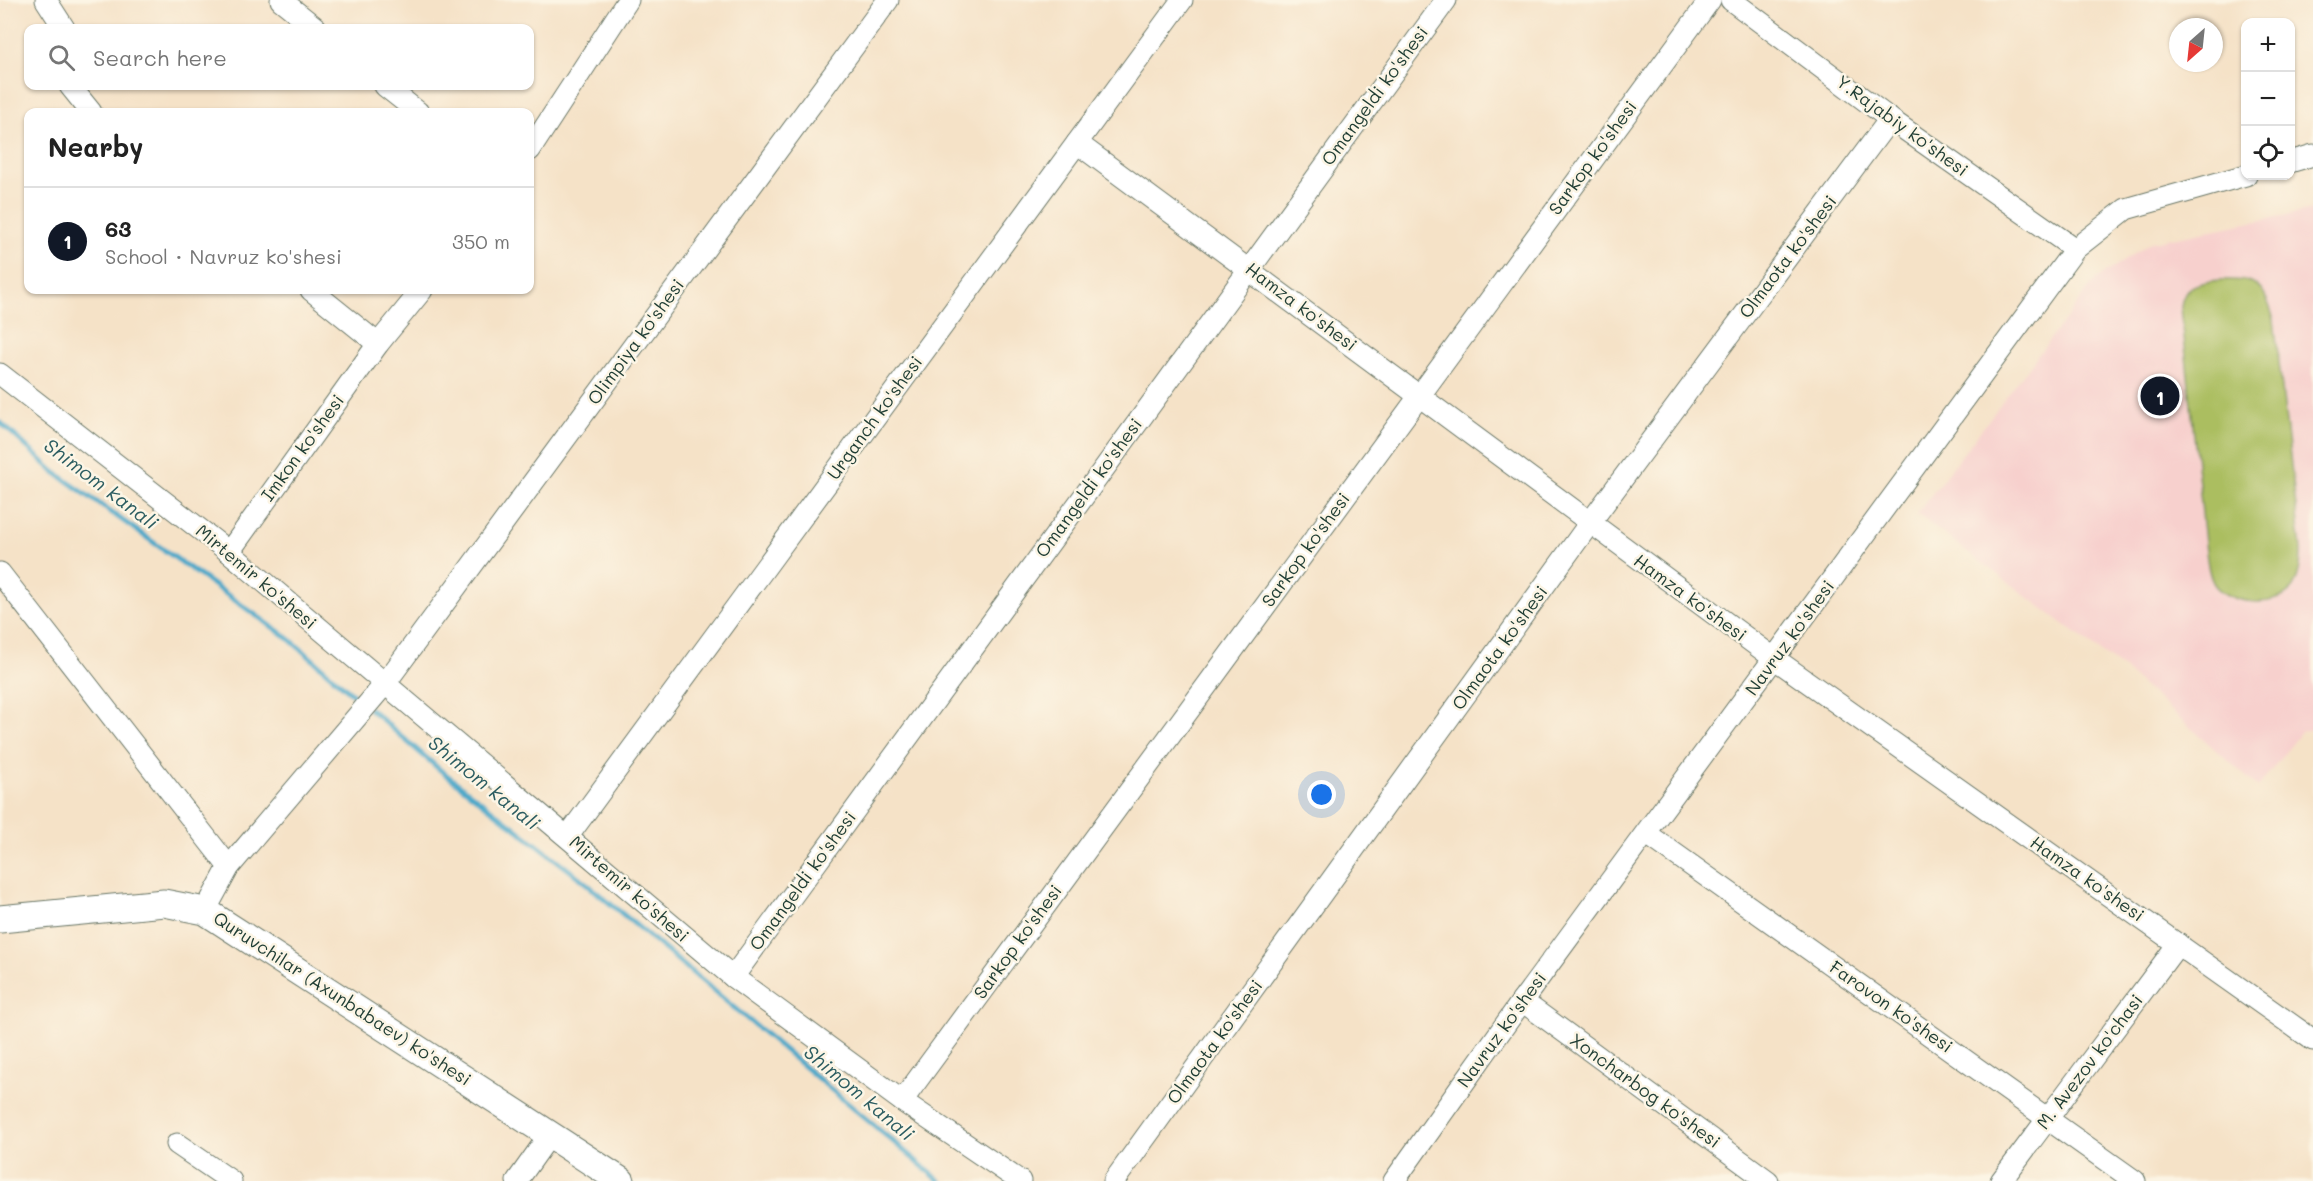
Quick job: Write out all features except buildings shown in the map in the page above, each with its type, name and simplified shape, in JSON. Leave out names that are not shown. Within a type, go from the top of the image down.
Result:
[{"type":"main road","name":"Quruvchilar (Axunbabaev) ko'shesi","points":[[0,919],[164,903],[205,911],[551,1133],[621,1181]]},
{"type":"street","points":[[46,0],[61,24]]},
{"type":"street","points":[[281,0],[311,24]]},
{"type":"street","points":[[534,144],[628,0]]},
{"type":"street","name":"Olimpiya ko'shesi","points":[[205,911],[229,867],[384,685],[888,0]]},
{"type":"street","name":"Urganch ko'shesi","points":[[567,836],[1182,0]]},
{"type":"street","name":"Omangeldi ko'shesi","points":[[733,977],[1446,0]]},
{"type":"street","name":"Sarkop ko'shesi","points":[[902,1101],[1710,0]]},
{"type":"street","name":"Y.Rajabiy ko'shesi","points":[[1731,0],[1890,119],[2075,249]]},
{"type":"street","points":[[73,90],[88,108]]},
{"type":"street","points":[[390,90],[413,108]]},
{"type":"street","name":"Olmaota ko'shesi","points":[[1114,1181],[1589,524],[1890,119]]},
{"type":"street","name":"Hamza ko'shesi","points":[[1077,143],[1249,268],[1589,524],[1775,659],[2313,1040]]},
{"type":"street","points":[[2295,160],[2313,155]]},
{"type":"street","name":"Navruz ko'shesi","points":[[1398,1180],[1522,1001],[2075,249],[2126,209],[2241,176]]},
{"type":"street","points":[[316,294],[378,344]]},
{"type":"street","name":"Imkon ko'shesi","points":[[229,552],[378,344],[419,294]]},
{"type":"street","name":"Mirtemir ko'shesi","points":[[0,374],[229,552],[733,977],[902,1101],[1020,1181]]},
{"type":"street","points":[[0,573],[229,867]]},
{"type":"street","name":"Farovon ko'shesi","points":[[1647,834],[2135,1181]]},
{"type":"street","name":"M. Avezov ko'chasi","points":[[2001,1181],[2178,944]]},
{"type":"street","name":"Xoncharbog ko'shesi","points":[[1522,1001],[1768,1181]]},
{"type":"street","points":[[517,1181],[551,1133]]},
{"type":"street","points":[[177,1144],[231,1181]]},
{"type":"shaded area","points":[[2313,210],[2313,729],[2302,731],[2258,787],[2125,670],[1917,514],[2096,279],[2152,242]]},
{"type":"green space","points":[[2219,280],[2250,282],[2257,286],[2266,298],[2274,320],[2301,555],[2298,576],[2291,590],[2284,596],[2263,602],[2240,600],[2220,591],[2210,577],[2208,569],[2181,307],[2182,299],[2189,289],[2199,284]]},
{"type":"waterway","name":"Shimom kanali","points":[[0,422],[53,471],[288,638],[363,703]]},
{"type":"waterway","name":"Shimom kanali","points":[[370,709],[439,769],[581,879],[940,1181]]},
{"type":"place","name":"63","points":[[2160,396]]}]
